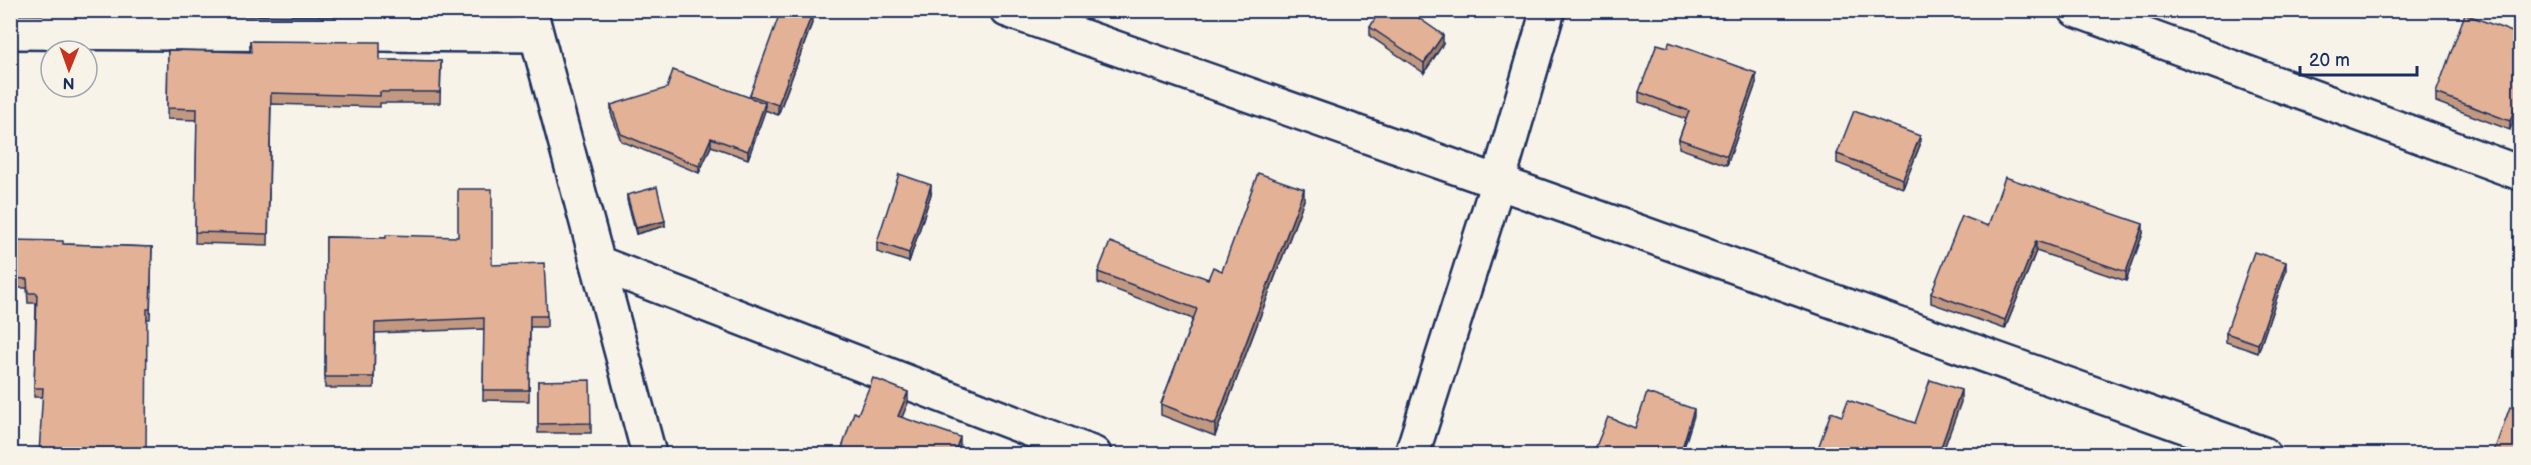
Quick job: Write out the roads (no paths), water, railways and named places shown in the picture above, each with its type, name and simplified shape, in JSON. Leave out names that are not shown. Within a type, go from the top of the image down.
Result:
[{"type":"street","points":[[1007,10],[2263,454]]},
{"type":"street","points":[[1412,454],[1498,182],[1548,10]]},
{"type":"street","points":[[2076,10],[2520,173]]},
{"type":"street","points":[[10,33],[533,23],[649,454]]},
{"type":"street","points":[[598,263],[1094,454]]}]
